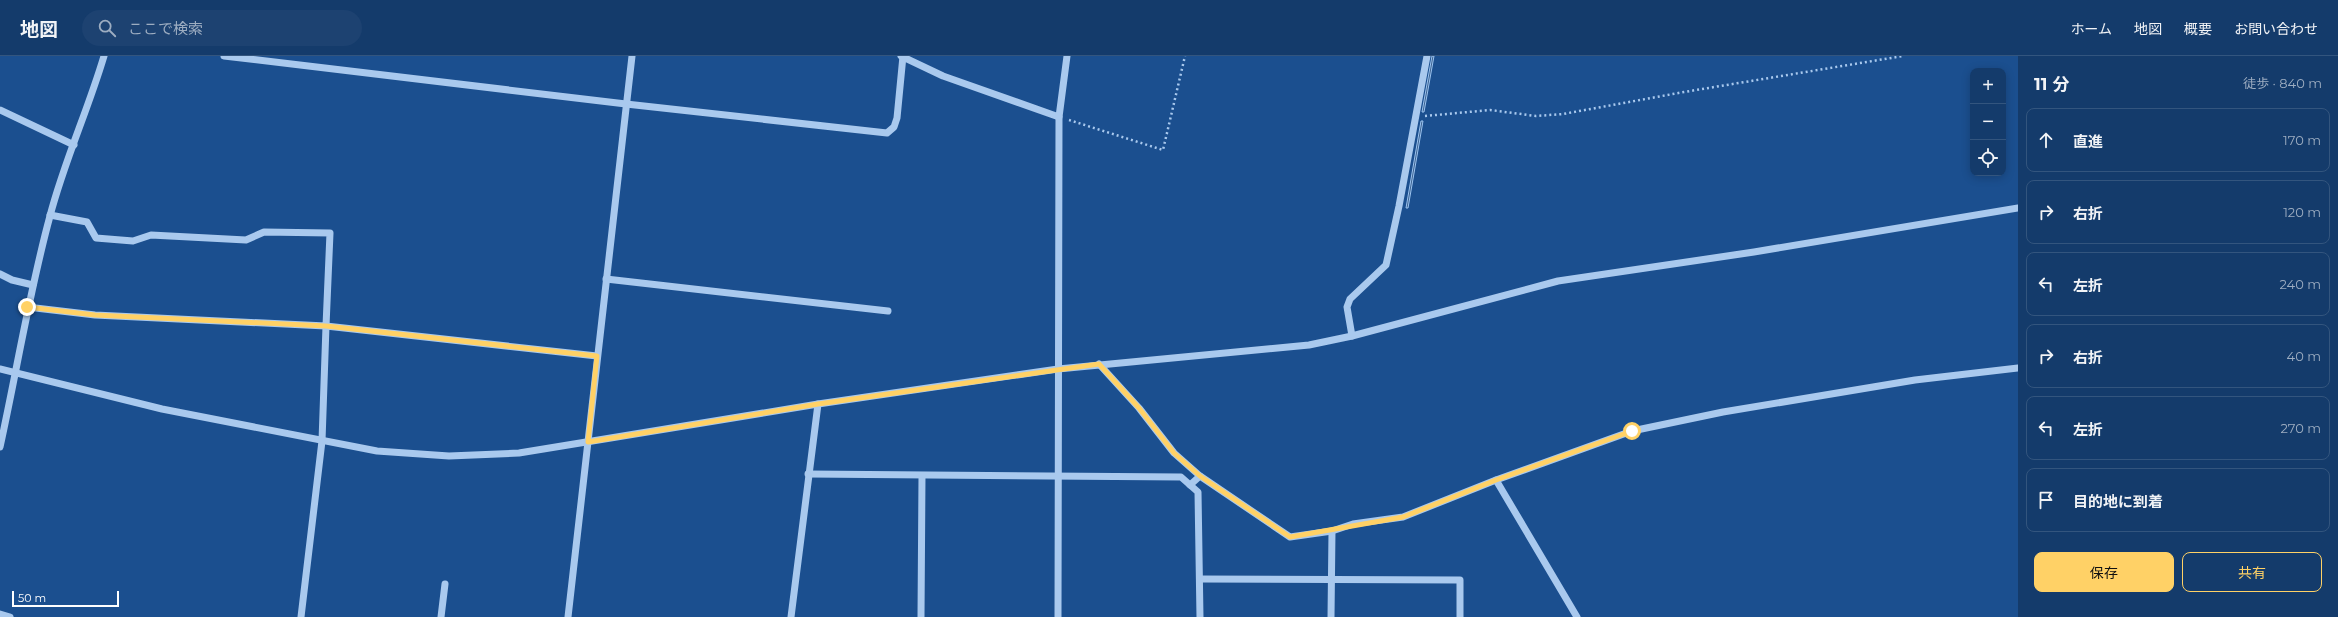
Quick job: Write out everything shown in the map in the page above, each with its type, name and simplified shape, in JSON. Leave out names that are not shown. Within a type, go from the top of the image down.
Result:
[{"type":"street","points":[[0,447],[17,372],[27,307],[50,215],[104,56]]},
{"type":"street","points":[[224,56],[626,104],[887,133],[894,126],[897,118],[902,56],[943,76],[1059,117]]},
{"type":"street","points":[[568,617],[632,56]]},
{"type":"street","points":[[1058,617],[1059,117],[1067,56]]},
{"type":"street","points":[[1352,336],[1347,307],[1350,299],[1386,265],[1426,56]]},
{"type":"street","points":[[0,110],[74,145]]},
{"type":"street","points":[[0,370],[17,372],[162,409],[377,451],[449,456],[519,453],[818,404],[1058,369],[1309,345],[1352,336],[1558,281],[1754,252],[2018,208]]},
{"type":"street","points":[[50,215],[87,222],[96,238],[134,241],[151,235],[246,240],[264,232],[330,233],[322,441],[301,617]]},
{"type":"street","points":[[0,274],[12,280],[33,285]]},
{"type":"street","points":[[606,280],[888,311]]},
{"type":"street","points":[[27,307],[95,315],[326,326],[597,356]]},
{"type":"street","points":[[1099,364],[1129,396],[1174,453],[1200,476],[1290,537],[1332,531],[1353,524],[1403,517],[1496,480],[1632,431],[1723,412],[1914,380],[2018,368]]},
{"type":"street","points":[[791,617],[818,404]]},
{"type":"street","points":[[808,474],[1181,477],[1198,492],[1200,617]]},
{"type":"street","points":[[921,617],[922,476]]},
{"type":"street","points":[[1190,485],[1200,476]]},
{"type":"street","points":[[1496,480],[1577,617]]},
{"type":"street","points":[[1332,531],[1332,617]]},
{"type":"street","points":[[1200,579],[1460,580],[1460,617]]},
{"type":"street","points":[[441,617],[445,584]]},
{"type":"street","points":[[0,614],[10,617]]},
{"type":"path","points":[[1059,117],[1163,150],[1185,56]]},
{"type":"path","points":[[1415,117],[1490,110],[1536,116],[1563,114],[1684,92],[1903,56]]},
{"type":"water","points":[[1432,56],[1434,56],[1424,112],[1422,112]]},
{"type":"water","points":[[1421,121],[1423,121],[1408,208],[1406,208]]},
{"type":"route","points":[[27,307],[95,315],[326,326],[597,356],[588,442],[818,404],[1099,364],[1114,377],[1174,453],[1200,476],[1290,537],[1332,531],[1353,524],[1403,517],[1496,480],[1632,431]]}]
